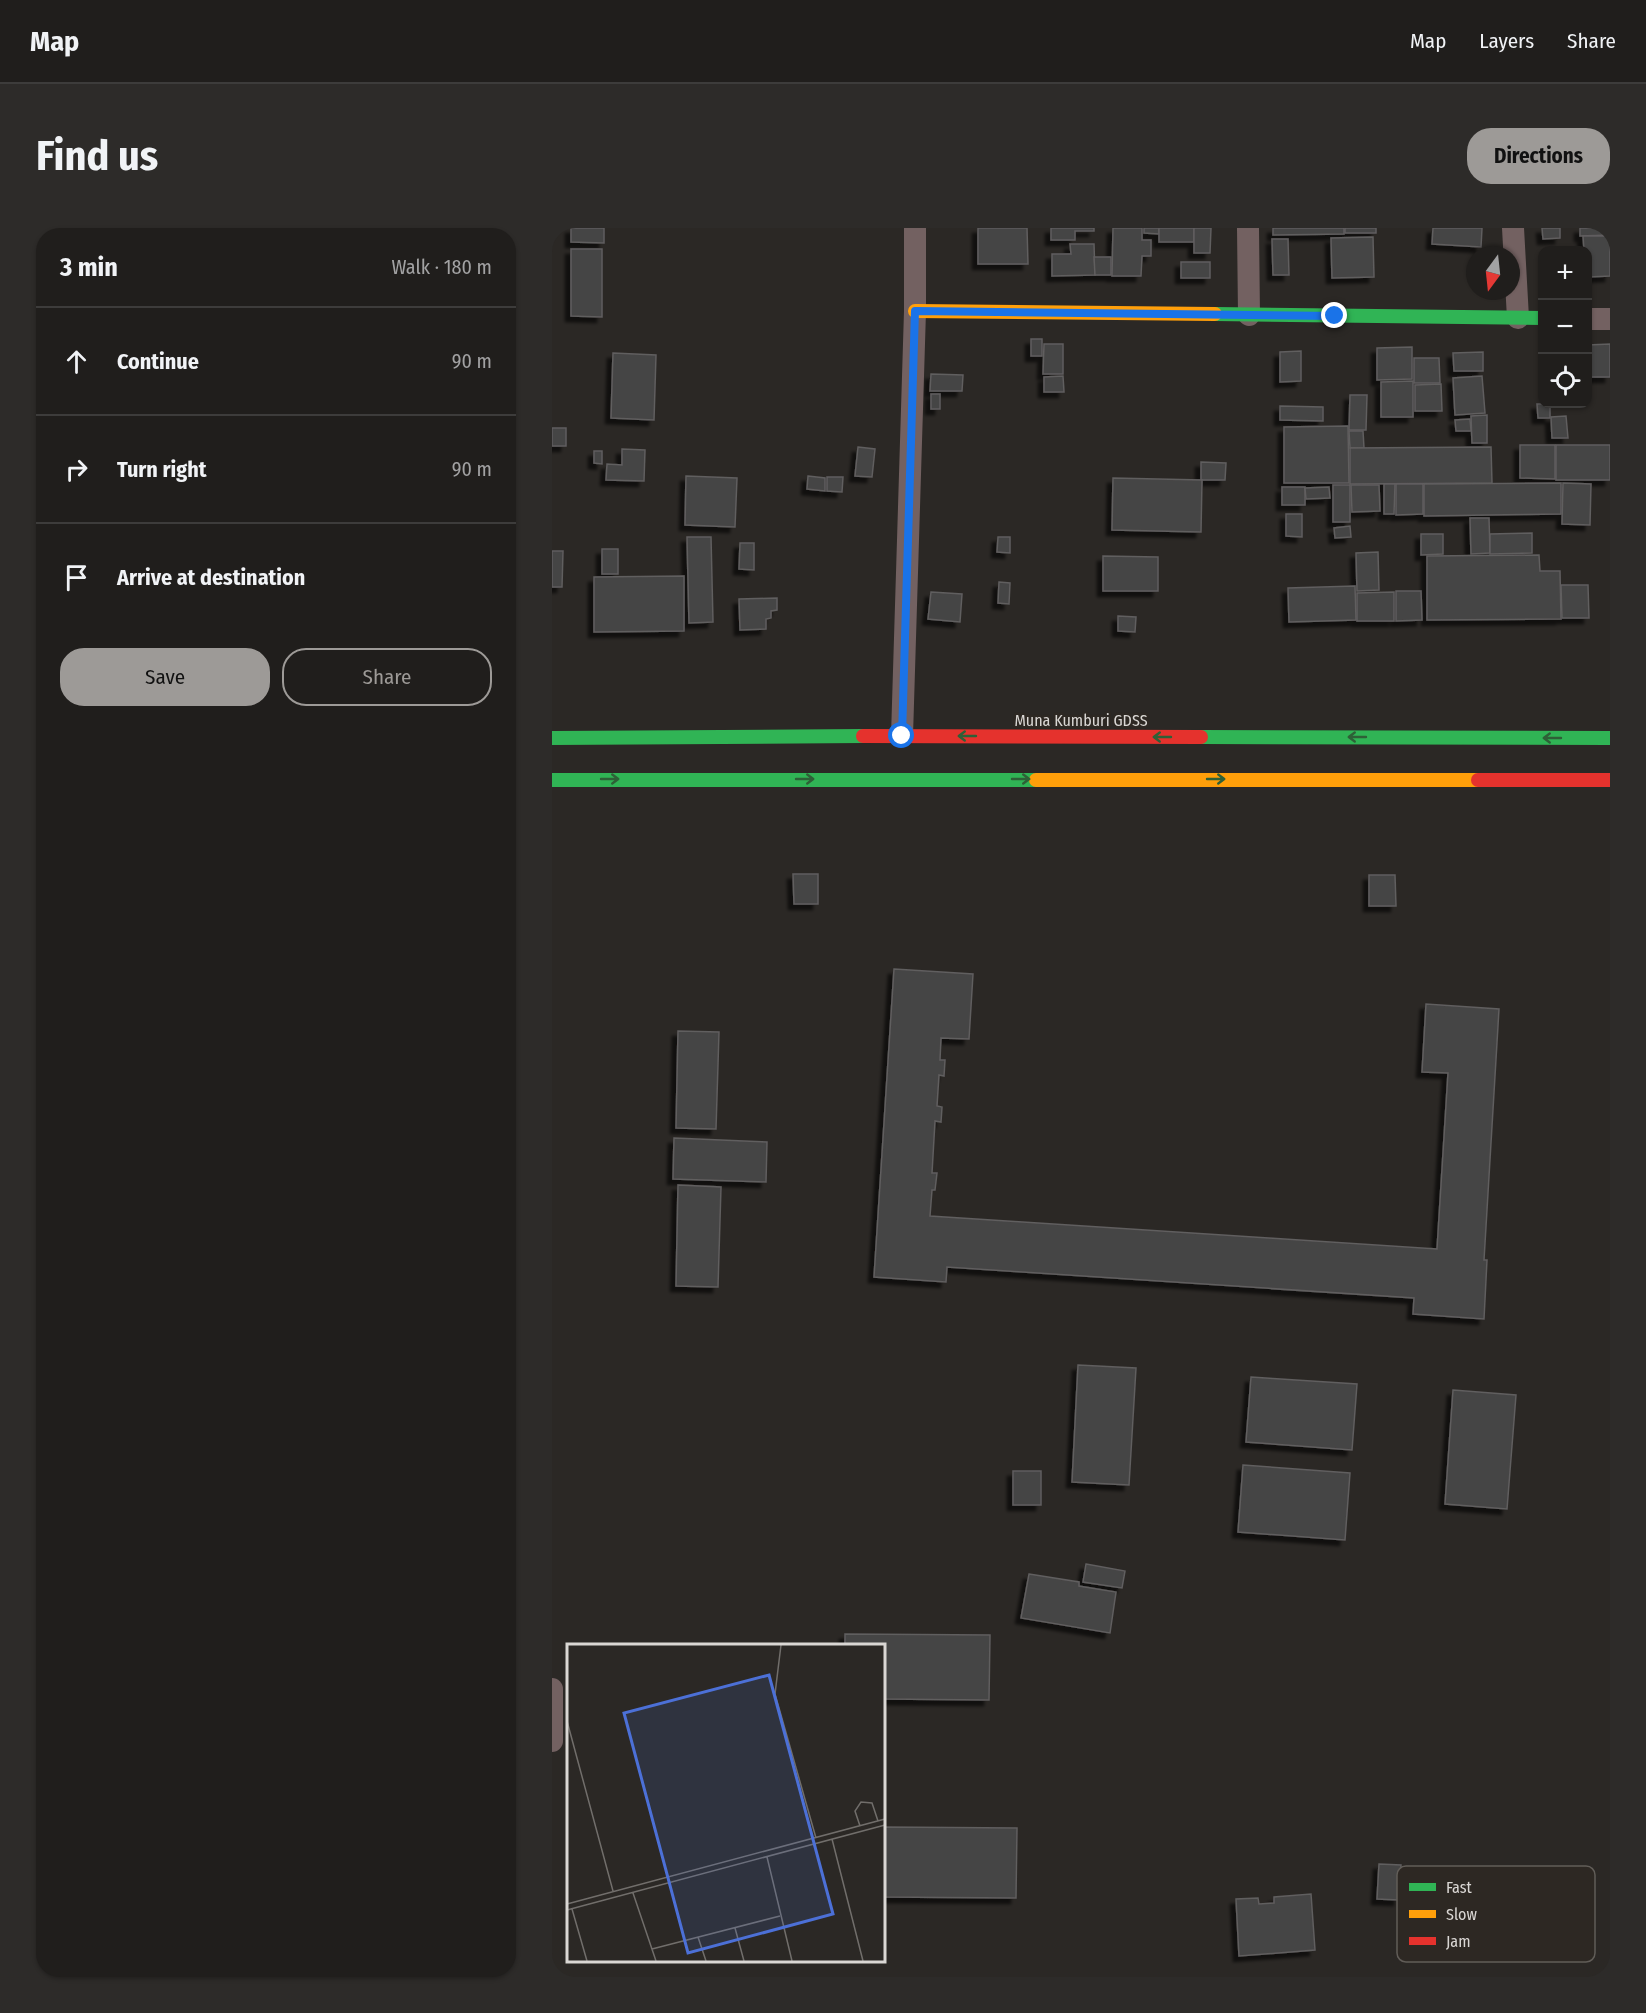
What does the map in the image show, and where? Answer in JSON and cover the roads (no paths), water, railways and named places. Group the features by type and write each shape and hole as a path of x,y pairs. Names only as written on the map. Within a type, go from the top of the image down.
{"main road":[{"path":"915,311 1538,318"},
{"name":"Muna Kumburi GDSS","path":"552,738 902,736 1610,738"},
{"path":"552,780 1610,780"}],"street":[{"path":"902,736 915,311 915,228"},
{"path":"1248,228 1249,315"},
{"path":"1514,228 1518,318"},
{"path":"1592,319 1610,319"},
{"path":"552,1689 552,1741"}]}
